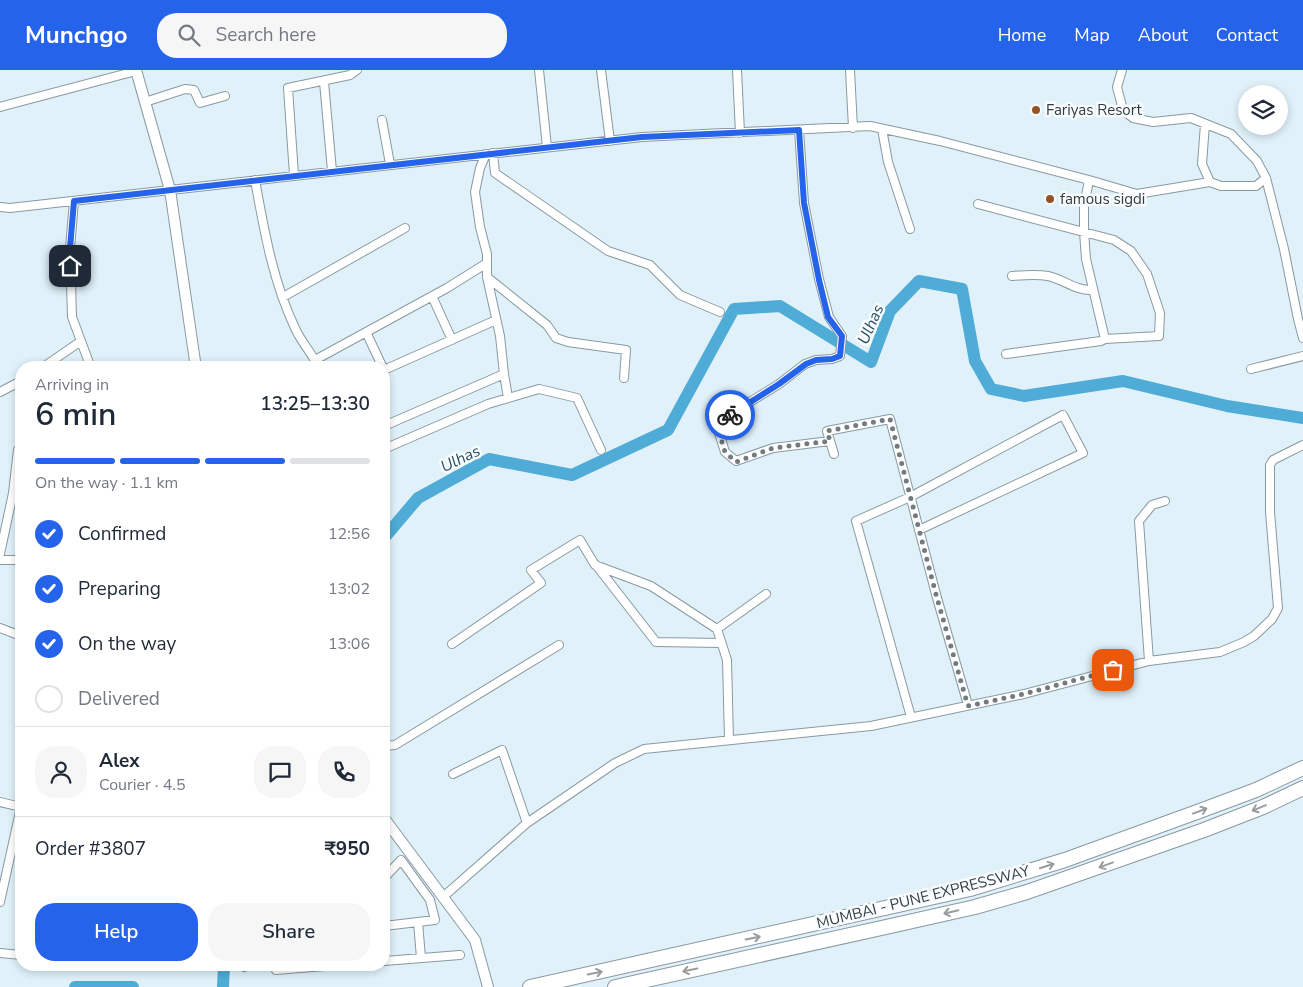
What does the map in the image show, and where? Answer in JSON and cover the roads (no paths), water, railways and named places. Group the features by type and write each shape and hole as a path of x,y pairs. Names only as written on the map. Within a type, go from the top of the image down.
{"highway":[{"name":"MUMBAI - PUNE EXPRESSWAY","path":"530,987 970,889 1065,860 1198,812 1256,790 1303,768"},
{"name":"MUMBAI - PUNE EXPRESSWAY","path":"615,987 975,907 1027,892 1204,830 1263,807 1303,788"}],"street":[{"path":"0,107 136,70 170,190 195,361"},
{"path":"294,175 288,88 324,82 350,75 357,70"},
{"path":"539,70 547,147"},
{"path":"601,70 610,141"},
{"path":"737,70 740,133"},
{"path":"850,70 853,128"},
{"path":"1122,70 1117,87 1123,110 1133,118 1153,122 1190,118 1231,134 1257,161 1266,178 1284,249 1303,338"},
{"path":"324,82 332,171"},
{"path":"145,102 185,89 194,90 200,103 225,96"},
{"path":"382,120 390,164"},
{"path":"1205,124 1202,164 1210,182"},
{"path":"0,207 10,208 642,137 870,126 940,141 1137,194 1210,182 1221,186 1256,186 1266,178"},
{"path":"882,129 888,162 910,229"},
{"path":"799,130 804,203 828,317 842,336 840,356 832,359 816,360 806,364 779,384 716,423 725,452 736,462 773,448 830,441"},
{"path":"490,154 480,168 475,192 480,227 487,254 487,277 500,336 508,398"},
{"path":"490,154 495,173 608,251 650,265 680,295 720,312"},
{"path":"255,180 265,238 283,297 295,328 315,361"},
{"path":"1089,180 1084,206 1086,259 1092,281 1092,290 1106,339"},
{"path":"74,201 70,248 72,317 88,361"},
{"path":"978,204 1114,240 1132,251 1147,274 1160,313 1159,336 1106,339 1006,354"},
{"path":"283,297 406,228"},
{"path":"322,361 366,332 487,263"},
{"path":"1012,276 1035,275 1049,277 1085,290 1092,290"},
{"path":"487,277 547,325 556,338 568,342 626,350 624,378"},
{"path":"432,296 452,340"},
{"path":"390,366 496,320"},
{"path":"366,332 380,361"},
{"path":"52,361 81,341"},
{"path":"1250,369 1303,356"},
{"path":"390,423 504,374"},
{"path":"0,392 15,384"},
{"path":"390,446 488,404 539,389 577,398 601,450"},
{"path":"911,717 856,521 910,497 1063,415 1083,453 919,530"},
{"path":"834,454 827,431 890,419 968,706"},
{"path":"443,897 527,823 615,763 644,749 871,726 1024,694 1149,661 1220,652 1244,642 1254,636 1272,619 1278,608 1270,512 1270,464 1273,460 1303,445"},
{"path":"0,554 15,476"},
{"path":"1149,661 1139,521 1152,505 1165,501"},
{"path":"452,644 541,583 531,570 580,540 595,565 656,642 722,643"},
{"path":"0,560 15,560"},
{"path":"595,565 652,586 717,630 727,660 728,740"},
{"path":"717,630 766,594"},
{"path":"0,628 15,634"},
{"path":"390,745 395,745 559,644"},
{"path":"453,774 502,750 527,823"},
{"path":"0,802 15,806"},
{"path":"390,826 475,940 488,987"},
{"path":"0,902 15,834"},
{"path":"390,872 401,860 430,900 435,920 390,925"},
{"path":"418,922 422,958"},
{"path":"0,953 15,954"},
{"path":"390,961 460,955"}],"waterway":[{"name":"Ulhas","path":"390,531 418,498 489,459 572,475 668,430 734,309 780,306 871,362 890,311 919,281 962,289 975,361 991,389 1024,396 1123,381 1227,406 1303,418"},
{"name":"Ulhas","path":"223,987 224,971"},
{"name":"Ulhas","path":"75,987 133,987"}],"place":[{"name":"Fariyas Resort","path":"1036,110"},
{"name":"famous sigdi","path":"1050,199"}]}
